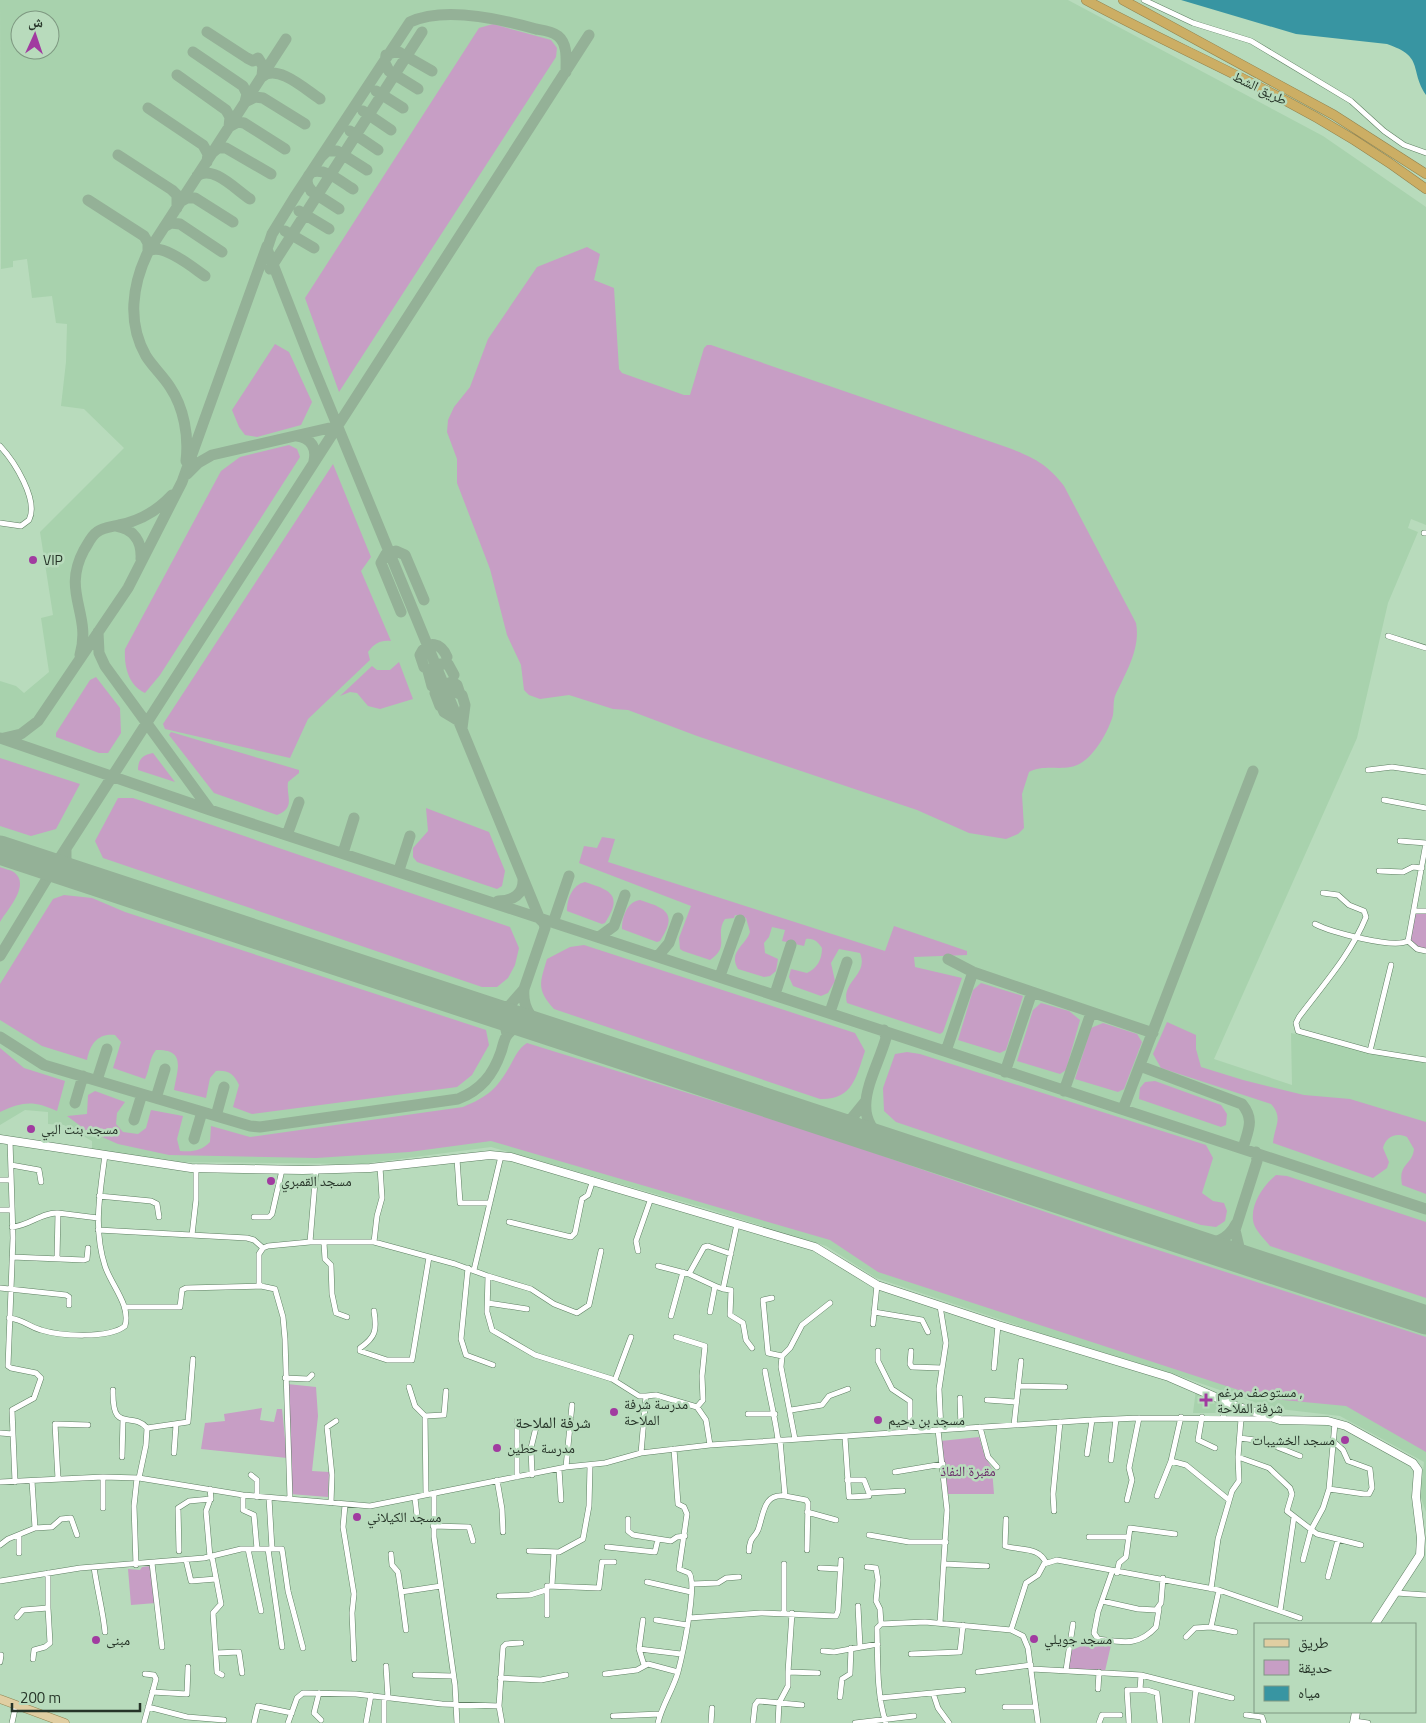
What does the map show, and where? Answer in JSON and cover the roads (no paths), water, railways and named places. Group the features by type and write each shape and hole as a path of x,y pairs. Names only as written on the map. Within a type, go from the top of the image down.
{"highway":[{"name":"طريق الشط","path":"1086,0 1177,48 1305,111 1426,188"},
{"name":"طريق الشط","path":"1123,0 1334,115 1426,174"},
{"path":"1177,48 1190,47 1192,43 1191,36"}],"main road":[{"path":"0,1139 170,1166 196,1168 316,1170 380,1167 501,1156 593,1180 821,1250 877,1285 998,1325 1169,1377 1280,1420 1334,1423 1356,1430 1416,1466 1418,1472 1416,1498 1423,1524 1424,1550 1376,1623"},
{"path":"0,1700 65,1723"},
{"path":"0,1704 50,1723"}],"street":[{"path":"1144,0 1193,23 1250,41 1351,101 1404,145 1426,153"},
{"path":"0,446 23,480 32,511 29,520 21,526 0,523"},
{"path":"1388,636 1426,648"},
{"path":"1368,770 1392,767 1426,772"},
{"path":"1384,800 1426,808"},
{"path":"1400,841 1426,843 1408,941"},
{"path":"1379,872 1403,872 1413,867 1422,868"},
{"path":"1323,892 1338,895 1349,905 1365,912 1366,916 1356,937 1299,1017 1296,1028 1301,1034 1370,1051 1426,1060"},
{"path":"1415,911 1426,911"},
{"path":"1315,924 1356,937 1400,944 1408,941"},
{"path":"1408,941 1417,949 1426,951"},
{"path":"1370,1051 1391,964"},
{"path":"10,1140 12,1289 8,1364 9,1368 36,1373 41,1378 34,1398 12,1410 16,1482"},
{"path":"9,1318 23,1319 32,1327 47,1332 113,1334 125,1326 124,1307 105,1266 98,1230 99,1196 105,1155"},
{"path":"474,1270 501,1156"},
{"path":"457,1159 460,1203 490,1203"},
{"path":"11,1165 39,1170 41,1182"},
{"path":"374,1242 377,1216 382,1198 380,1167"},
{"path":"192,1235 196,1200 196,1168"},
{"path":"254,1217 269,1217 272,1214 282,1170"},
{"path":"310,1242 316,1170"},
{"path":"0,1180 11,1180"},
{"path":"509,1222 571,1237 575,1233 582,1199 588,1195 593,1180"},
{"path":"99,1196 151,1200 157,1204 159,1217"},
{"path":"638,1251 636,1241 651,1198"},
{"path":"0,1210 11,1210"},
{"path":"12,1227 22,1226 48,1213 98,1218"},
{"path":"57,1259 58,1213"},
{"path":"724,1289 737,1224"},
{"path":"98,1230 247,1238 254,1240 262,1248"},
{"path":"262,1248 310,1242 374,1242 468,1268 530,1289 554,1304 577,1313 589,1305 601,1251"},
{"path":"324,1243 325,1259 331,1265 332,1294 336,1314 347,1316"},
{"path":"689,1274 704,1247 708,1246 732,1254"},
{"path":"12,1257 86,1260 88,1248"},
{"path":"261,1286 258,1276 259,1254 262,1248"},
{"path":"374,1311 376,1332 372,1339 360,1348 360,1351 387,1360 412,1360 429,1257"},
{"path":"658,1266 683,1272 715,1286 731,1290 730,1315 742,1323 746,1340 752,1348"},
{"path":"468,1268 461,1341 466,1355 493,1365"},
{"path":"671,1316 683,1272"},
{"path":"488,1276 490,1329 538,1357 615,1380 639,1396 656,1395 697,1407 706,1420 710,1445"},
{"path":"873,1324 877,1285"},
{"path":"124,1307 180,1307 182,1290 186,1288 261,1286 272,1287 276,1291 285,1339 290,1499"},
{"path":"710,1312 715,1286"},
{"path":"0,1288 66,1295 69,1297 69,1305"},
{"path":"772,1298 763,1300 768,1353 782,1356"},
{"path":"488,1303 527,1309"},
{"path":"795,1439 791,1410 781,1367 782,1356 790,1348 802,1326 830,1303"},
{"path":"940,1306 946,1343 939,1389 942,1464 946,1490 946,1542 940,1623"},
{"path":"874,1312 922,1320 928,1332"},
{"path":"994,1368 998,1325"},
{"path":"615,1380 632,1337"},
{"path":"676,1337 705,1346 702,1376 703,1400 697,1407"},
{"path":"911,1351 910,1364 912,1367 942,1368"},
{"path":"878,1352 878,1361 892,1389 910,1401 910,1431"},
{"path":"147,1428 185,1424 188,1420 193,1359"},
{"path":"1014,1425 1021,1361"},
{"path":"0,1366 8,1364"},
{"path":"764,1371 770,1401 775,1414 785,1496"},
{"path":"285,1378 308,1379 312,1375"},
{"path":"1018,1386 1065,1387"},
{"path":"410,1387 415,1406 425,1416 426,1495"},
{"path":"791,1410 822,1405 829,1396 848,1389"},
{"path":"113,1390 113,1409 123,1419 144,1424 147,1428 146,1445 138,1478 134,1513 136,1565"},
{"path":"425,1416 444,1415 446,1391"},
{"path":"641,1454 646,1396"},
{"path":"960,1398 961,1428"},
{"path":"987,1400 1016,1402"},
{"path":"1223,1418 1225,1400"},
{"path":"566,1467 572,1405"},
{"path":"748,1414 775,1414"},
{"path":"1202,1417 1198,1440 1215,1448"},
{"path":"0,1482 103,1477 138,1478 243,1495 345,1506 378,1506 566,1467 590,1466 641,1454 710,1445 1092,1420 1202,1417 1280,1420"},
{"path":"1127,1500 1132,1479 1129,1468 1140,1418"},
{"path":"1157,1496 1171,1461 1174,1438 1180,1426 1181,1418"},
{"path":"1211,1589 1218,1539 1233,1487 1239,1482 1238,1457 1241,1418"},
{"path":"122,1457 123,1419"},
{"path":"1111,1460 1116,1419"},
{"path":"331,1503 332,1475 327,1426 336,1420"},
{"path":"1087,1454 1092,1420"},
{"path":"517,1421 517,1477"},
{"path":"532,1474 532,1448 537,1422"},
{"path":"1054,1512 1053,1494 1060,1422"},
{"path":"1303,1560 1311,1530 1323,1508 1329,1489 1334,1423"},
{"path":"58,1479 55,1424 88,1424"},
{"path":"174,1453 176,1425"},
{"path":"980,1427 988,1457 997,1466"},
{"path":"0,1434 13,1434"},
{"path":"845,1437 847,1480 851,1498 868,1496 869,1493 903,1491"},
{"path":"1240,1438 1262,1441 1300,1456"},
{"path":"1329,1489 1369,1494 1372,1488 1370,1469 1348,1461 1342,1450 1334,1442"},
{"path":"658,1723 678,1672 692,1584 691,1574 679,1569 687,1511 678,1503 674,1449"},
{"path":"1238,1457 1269,1468 1275,1476 1290,1488 1292,1494 1287,1510 1311,1530 1338,1540 1361,1545"},
{"path":"1171,1461 1186,1465 1229,1500"},
{"path":"895,1472 942,1464"},
{"path":"528,1551 554,1552 567,1549 583,1539 589,1506 590,1466"},
{"path":"559,1469 561,1500"},
{"path":"251,1475 257,1480 257,1496"},
{"path":"102,1508 103,1477"},
{"path":"497,1480 502,1509 503,1532"},
{"path":"847,1480 864,1480 869,1493"},
{"path":"32,1481 35,1528"},
{"path":"210,1489 210,1500 206,1511 211,1557 221,1604 213,1613 217,1672 222,1675"},
{"path":"434,1493 434,1526 457,1723"},
{"path":"243,1495 243,1510 254,1515 257,1548"},
{"path":"749,1551 750,1538 758,1531 767,1502 776,1496 806,1500 807,1550"},
{"path":"269,1498 270,1549 282,1647"},
{"path":"415,1498 417,1516"},
{"path":"179,1551 178,1508 189,1501 210,1500"},
{"path":"345,1506 343,1527 354,1594 352,1613 354,1659"},
{"path":"807,1512 836,1520"},
{"path":"1280,1611 1294,1517"},
{"path":"0,1545 8,1539 35,1528 52,1527 61,1519 71,1518 77,1536"},
{"path":"1006,1519 1005,1546 1037,1551 1043,1556 1046,1563"},
{"path":"628,1520 628,1531 631,1534 671,1541 677,1537 684,1536"},
{"path":"434,1526 469,1527 473,1541"},
{"path":"1163,1578 1156,1627 1150,1634 1140,1640 1116,1641 1098,1639 1094,1633 1102,1601 1119,1563 1126,1557 1129,1529 1175,1534"},
{"path":"19,1535 19,1553"},
{"path":"869,1535 906,1542 946,1542"},
{"path":"1089,1537 1128,1537"},
{"path":"606,1547 655,1552 658,1539"},
{"path":"1328,1577 1338,1540"},
{"path":"0,1581 94,1567 136,1565 211,1557 257,1548 283,1550 288,1591 303,1648"},
{"path":"248,1549 260,1611"},
{"path":"552,1585 554,1552"},
{"path":"391,1554 392,1565 398,1572 406,1630"},
{"path":"186,1560 191,1581 216,1579"},
{"path":"688,1618 784,1613 836,1616 838,1611 841,1560"},
{"path":"1011,1630 1026,1582 1038,1575 1046,1563 1063,1561 1115,1572 1163,1578 1219,1590 1300,1618"},
{"path":"547,1615 547,1586 599,1588 602,1562 614,1562"},
{"path":"152,1563 162,1646"},
{"path":"784,1564 784,1613"},
{"path":"944,1564 987,1566"},
{"path":"94,1567 98,1596 103,1606 105,1632"},
{"path":"867,1567 877,1569 876,1601 880,1609 881,1624 877,1628 880,1698 886,1721"},
{"path":"820,1568 840,1569"},
{"path":"33,1660 34,1650 45,1648 50,1644 48,1573"},
{"path":"692,1584 718,1583 726,1578 739,1577"},
{"path":"648,1582 691,1592"},
{"path":"401,1592 441,1586"},
{"path":"499,1596 530,1595 546,1590"},
{"path":"1210,1627 1219,1590"},
{"path":"1396,1593 1426,1595"},
{"path":"1102,1601 1138,1609 1158,1609"},
{"path":"858,1606 860,1647"},
{"path":"16,1617 23,1610 48,1608"},
{"path":"778,1723 779,1703 788,1686 792,1614"},
{"path":"642,1620 639,1650 644,1665"},
{"path":"656,1620 686,1625"},
{"path":"881,1624 940,1623 1019,1632 1026,1639 1032,1667 1038,1723"},
{"path":"1066,1670 1073,1624"},
{"path":"911,1654 960,1652 963,1625"},
{"path":"1186,1637 1195,1628 1210,1627 1235,1632"},
{"path":"502,1723 499,1706 504,1645 521,1643"},
{"path":"823,1651 834,1652 878,1644"},
{"path":"840,1697 842,1679 850,1674 851,1648"},
{"path":"639,1650 681,1654"},
{"path":"216,1653 239,1652 242,1672"},
{"path":"0,1662 1,1655"},
{"path":"605,1674 635,1670 644,1665 652,1664 678,1672"},
{"path":"384,1723 386,1666"},
{"path":"152,1692 187,1694 188,1667"},
{"path":"978,1672 1032,1667 1141,1675 1232,1698"},
{"path":"788,1672 818,1673"},
{"path":"1098,1689 1099,1672"},
{"path":"144,1723 155,1676 145,1674"},
{"path":"415,1675 452,1676"},
{"path":"500,1678 541,1680 566,1675"},
{"path":"1140,1690 1141,1675"},
{"path":"1192,1723 1196,1689"},
{"path":"880,1698 963,1690"},
{"path":"1129,1723 1127,1690 1157,1693 1160,1723"},
{"path":"288,1723 300,1695 318,1693 371,1696 455,1705 499,1706"},
{"path":"318,1693 314,1713 321,1720"},
{"path":"933,1693 938,1708 949,1723"},
{"path":"366,1723 371,1696"},
{"path":"753,1723 755,1705 758,1701 802,1704"},
{"path":"254,1723 258,1706 292,1713"},
{"path":"148,1707 187,1717 224,1720"},
{"path":"1005,1707 1036,1707"},
{"path":"710,1723 712,1708"},
{"path":"12,1723 15,1710"},
{"path":"613,1716 660,1714"},
{"path":"1099,1723 1102,1715 1120,1715"},
{"path":"1246,1715 1262,1717 1264,1723"},
{"path":"855,1723 886,1721 914,1716"},
{"path":"1354,1722 1368,1723"}],"water":[{"path":"1181,0 1426,0 1426,95 1412,59 1399,49 1387,44 1296,34"}],"place":[{"name":"VIP","path":"33,560"},
{"name":"مسجد بنت البي","path":"31,1129"},
{"name":"مسجد القمبري","path":"271,1181"},
{"name":"مستوصف مرغم , شرفة الملاحة","path":"1206,1400"},
{"name":"مدرسة شرفة الملاحة","path":"614,1412"},
{"name":"مسجد بن دحيم","path":"878,1420"},
{"name":"مسجد الخشيبات","path":"1345,1440"},
{"name":"مدرسة حطين","path":"497,1448"},
{"name":"مسجد الكيلاني","path":"357,1517"},
{"name":"مسجد جويلي","path":"1034,1639"},
{"name":"مبنى","path":"96,1640"}],"district":[{"name":"شرفة الملاحة","path":"553,1422"}],"park label":[{"name":"مقبرة النفاذ","path":"968,1471"}]}
